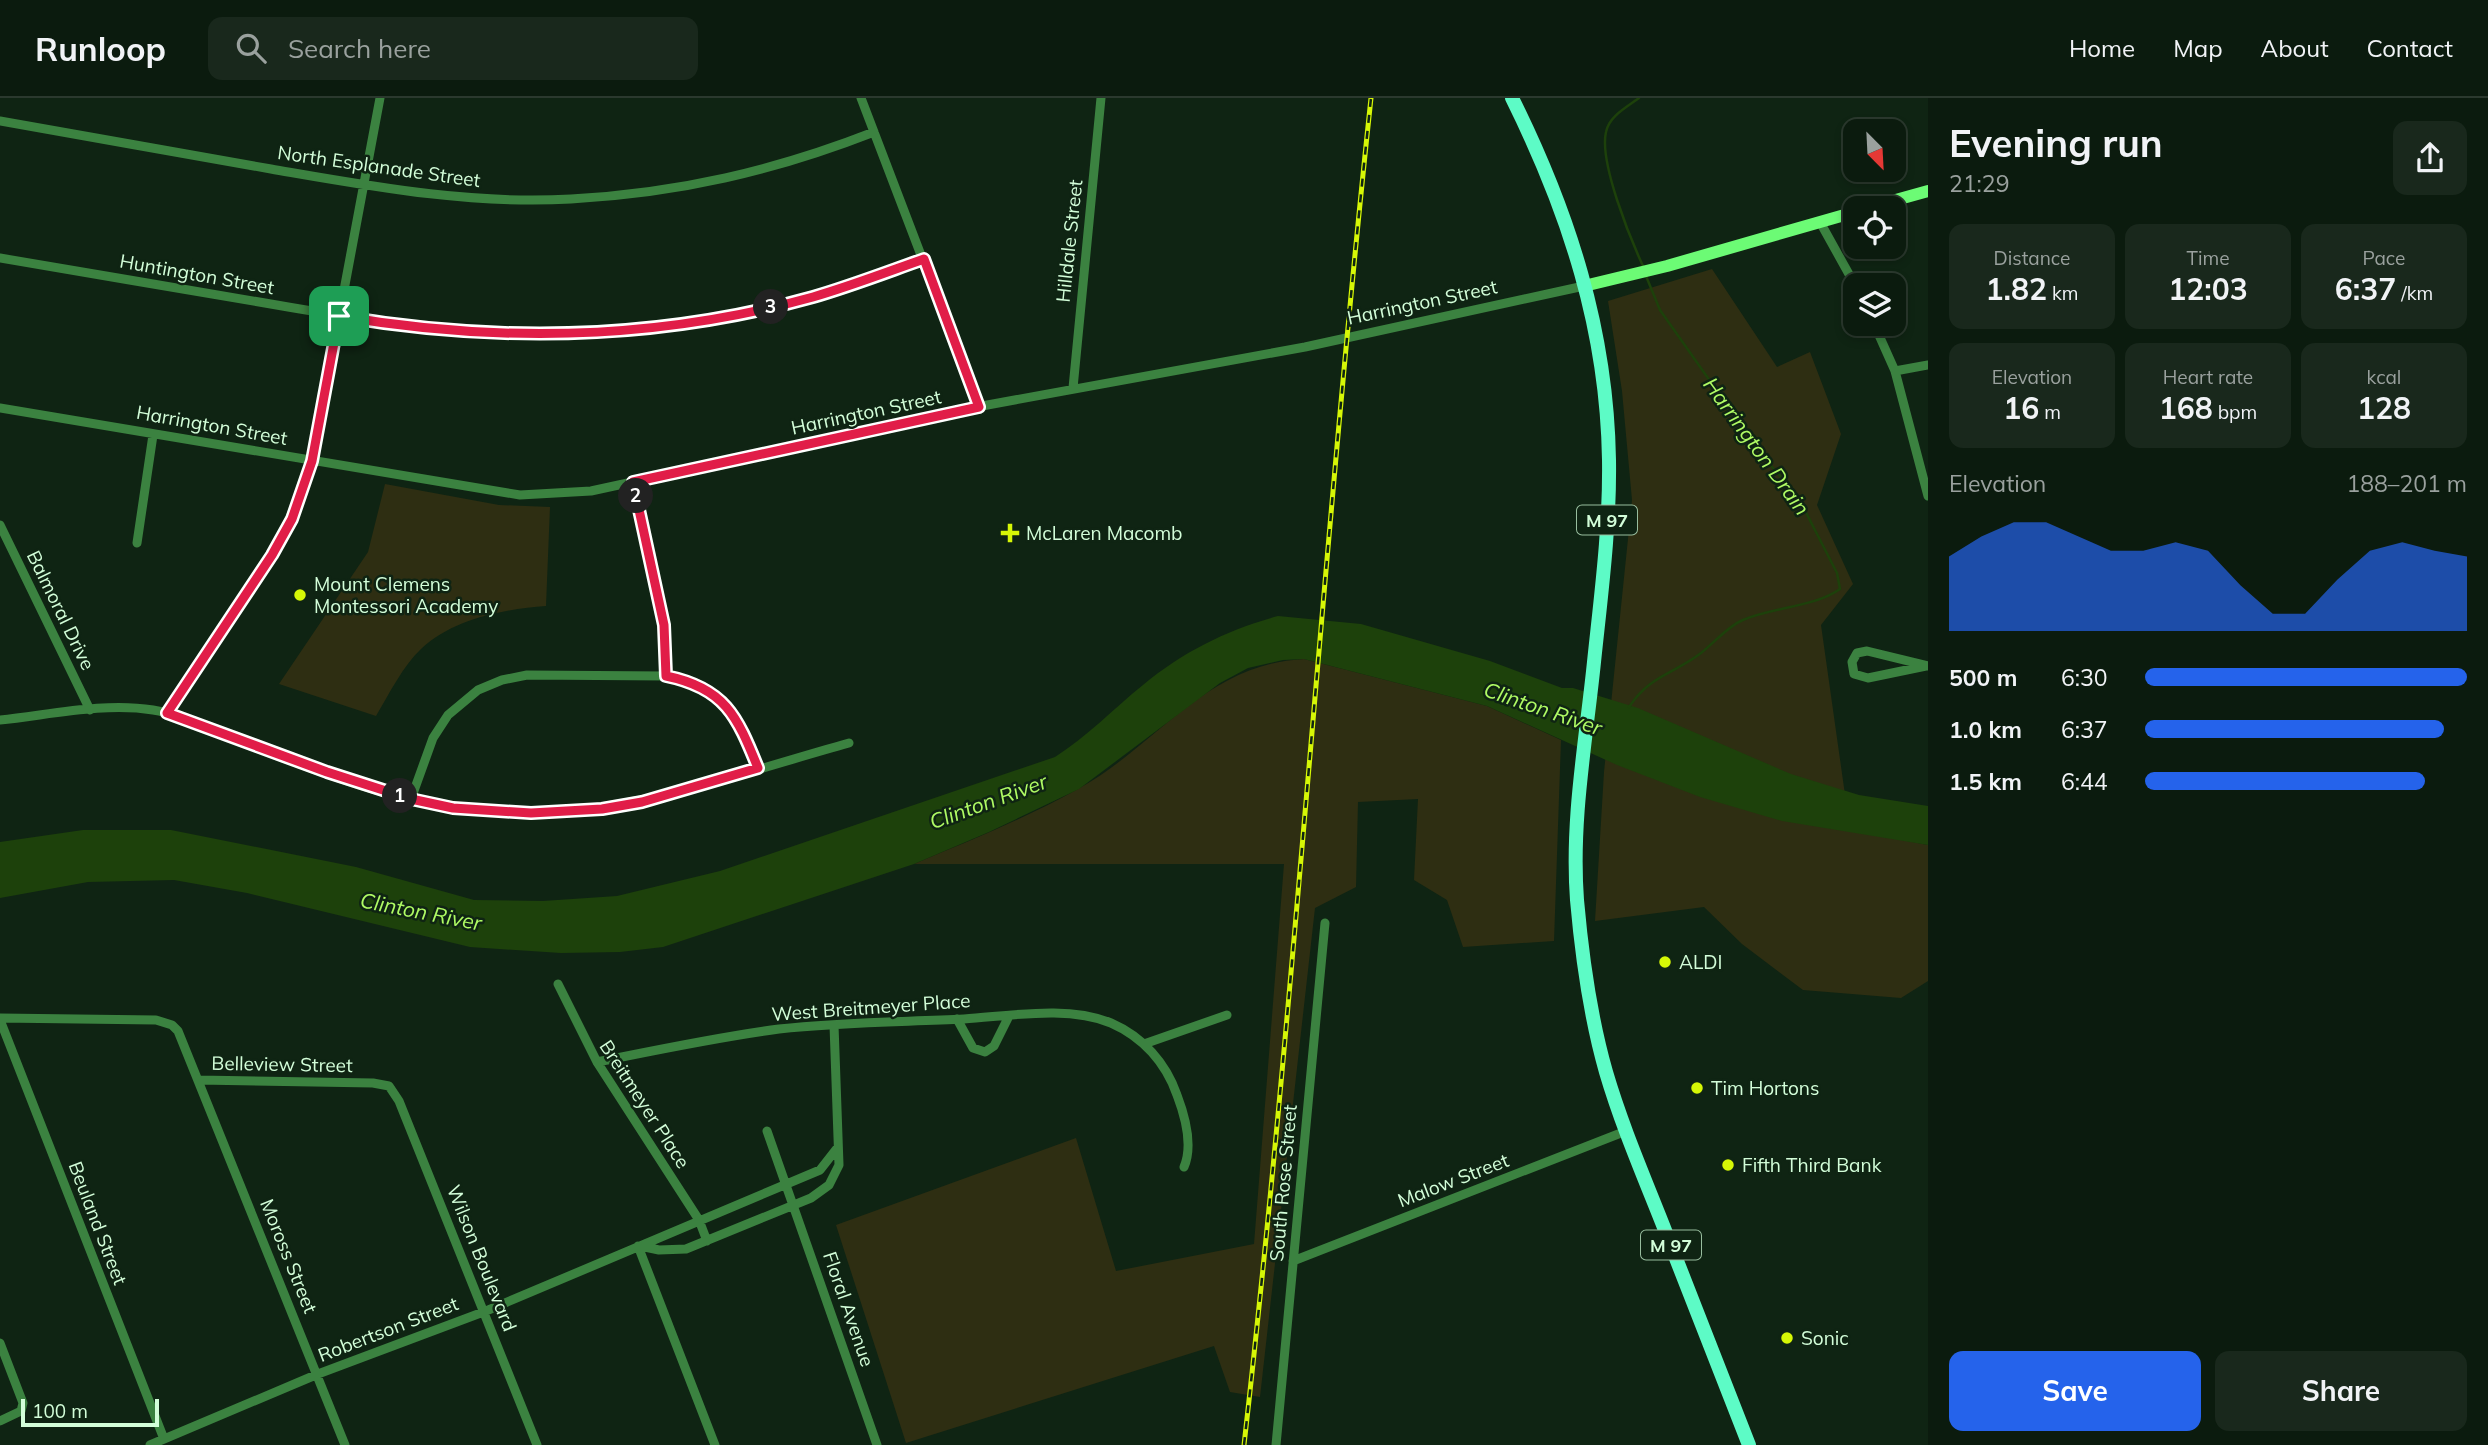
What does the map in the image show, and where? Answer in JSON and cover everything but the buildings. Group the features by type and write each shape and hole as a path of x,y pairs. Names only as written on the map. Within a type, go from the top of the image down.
{"main road":[{"name":"M 97","path":"1512,98 1552,182 1584,286 1600,363 1609,460 1606,542 1581,763 1576,863 1582,945 1597,1032 1626,1131 1749,1445"}],"street":[{"path":"167,713 279,544 292,519 312,461 361,184 380,98"},
{"path":"861,98 979,407"},
{"name":"Hilldale Street","path":"1073,388 1101,98"},
{"name":"North Esplanade Street","path":"0,121 361,184 450,196 521,200 637,193 742,177 874,132"},
{"path":"1906,197 1928,191"},
{"name":"Harrington Street","path":"0,408 520,495 557,495 633,482 1073,388 1305,346 1627,277 1843,215"},
{"path":"1819,222 1848,273"},
{"name":"Huntington Street","path":"0,258 339,316 472,333 537,335 632,330 781,305 840,289 924,259"},
{"path":"1879,336 1895,371 1928,496"},
{"path":"1895,371 1928,365"},
{"path":"137,543 153,435"},
{"path":"633,482 664,625 666,676"},
{"name":"Balmoral Drive","path":"0,525 90,710"},
{"path":"0,551 11,550"},
{"path":"1867,651 1927,666 1868,678 1854,674 1852,662 1857,653 1867,651"},
{"path":"411,799 440,726 461,702 490,684 527,675 666,676 695,684 725,704 737,719 758,768"},
{"path":"0,720 90,710 147,709 167,713 327,772 411,799 453,808 531,813 573,812 642,802 849,743"},
{"name":"South Rose Street","path":"1276,1445 1325,923"},
{"name":"Breitmeyer Place","path":"558,984 597,1062 699,1220 707,1241"},
{"name":"West Breitmeyer Place","path":"597,1062 733,1036 834,1024 1048,1014 1093,1018 1125,1030 1144,1044 1165,1069 1178,1097 1188,1144 1184,1167"},
{"path":"1144,1044 1227,1015"},
{"path":"957,1019 973,1048 985,1052 995,1046 1009,1016"},
{"name":"Belleview Street","path":"0,1019 162,1021 172,1025 180,1034 199,1080 373,1083 388,1086"},
{"name":"Beuland Street","path":"0,1019 164,1439"},
{"name":"Robertson Street","path":"638,1246 672,1250 707,1241 795,1205 823,1191 832,1181 839,1165 834,1024"},
{"name":"Moross Street","path":"199,1080 345,1445"},
{"name":"Wilson Boulevard","path":"388,1086 399,1101 537,1445"},
{"name":"Floral Avenue","path":"767,1131 877,1445"},
{"name":"Malow Street","path":"1293,1261 1626,1131"},
{"name":"Robertson Street","path":"150,1445 318,1374 485,1311 787,1184 825,1167 838,1147"},
{"path":"638,1246 715,1445"},
{"path":"0,1343 23,1403 20,1410 0,1421"}],"shaded area":[{"path":"1712,269 1777,367 1810,352 1841,434 1817,505 1853,584 1821,625 1850,830 1928,845 1928,981 1901,998 1803,990 1742,944 1704,907 1595,921 1604,772 1632,500 1622,391 1608,301"},
{"path":"385,484 499,505 550,507 546,606 480,617 434,639 408,664 376,716 279,684 368,552"},
{"path":"1304,659 1487,706 1561,740 1554,941 1463,947 1447,900 1414,880 1418,799 1358,802 1356,887 1315,908 1260,1397 1230,1392 1214,1346 906,1443 836,1225 1076,1138 1116,1271 1254,1244 1284,864 914,864 1018,819 1078,789 1107,771 1184,709 1238,675 1269,664"}],"water":[{"name":"Clinton River","path":"1278,616 1361,624 1490,661 1562,688 1573,688 1638,708 1791,774 1859,795 1928,806 1928,845 1782,821 1700,797 1617,765 1487,706 1304,659 1283,660 1248,668 1220,683 1079,789 989,832 914,864 663,947 620,952 561,953 470,947 247,893 174,880 88,882 0,898 0,842 83,830 171,830 356,867 474,900 543,901 617,896 720,871 1055,757 1174,662 1224,635"}],"waterway":[{"name":"Harrington Drain","path":"1639,98 1611,121 1606,132 1605,145 1617,200 1643,266"},
{"name":"Harrington Drain","path":"1629,707 1645,688 1701,653 1737,623 1819,600 1840,589 1837,573 1797,495 1765,459 1660,310 1646,276"}],"railway":[{"path":"1244,1445 1279,1109 1338,434 1371,98"}],"place":[{"name":"McLaren Macomb","path":"1010,533"},
{"name":"Mount Clemens Montessori Academy","path":"300,595"},
{"name":"ALDI","path":"1665,962"},
{"name":"Tim Hortons","path":"1697,1088"},
{"name":"Fifth Third Bank","path":"1728,1165"},
{"name":"Sonic","path":"1787,1338"}],"route":[{"path":"924,259 979,407 633,482 664,625 666,676 707,690 732,711 758,768 642,802 602,809 531,813 453,808 411,799 327,772 167,713 272,555 292,519 312,461 339,316 472,333 606,333 704,321 781,305 840,289 924,259"}]}
